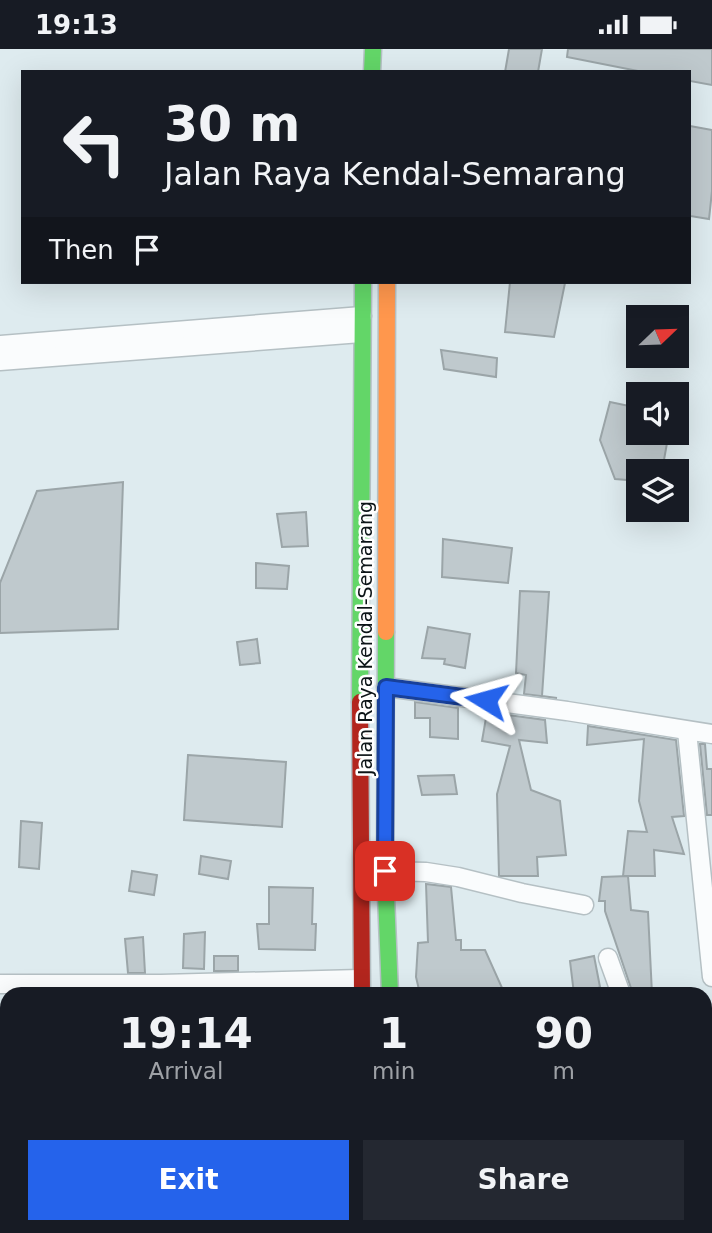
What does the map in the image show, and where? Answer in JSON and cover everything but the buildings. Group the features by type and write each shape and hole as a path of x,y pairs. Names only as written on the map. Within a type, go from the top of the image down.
{"highway":[{"path":"372,70 373,49"},
{"name":"Jalan Raya Kendal-Semarang","path":"361,986 363,284"},
{"name":"Jalan Raya Kendal-Semarang","path":"387,284 385,871 390,987"}],"street":[{"path":"6,353 362,325"},
{"path":"386,687 712,734"},
{"path":"687,731 712,977"},
{"path":"385,871 426,872 458,877 584,905"},
{"path":"608,958 618,987"},
{"path":"0,984 76,987"},
{"path":"231,987 361,986"}],"traffic: fast":[{"path":"372,70 373,49"},
{"path":"360,702 363,284"},
{"path":"386,632 385,871 390,987"}],"traffic: slow":[{"path":"386,632 387,284"}],"traffic: jam":[{"path":"360,702 362,987"}],"route":[{"path":"385,871 386,687 486,700"}]}
